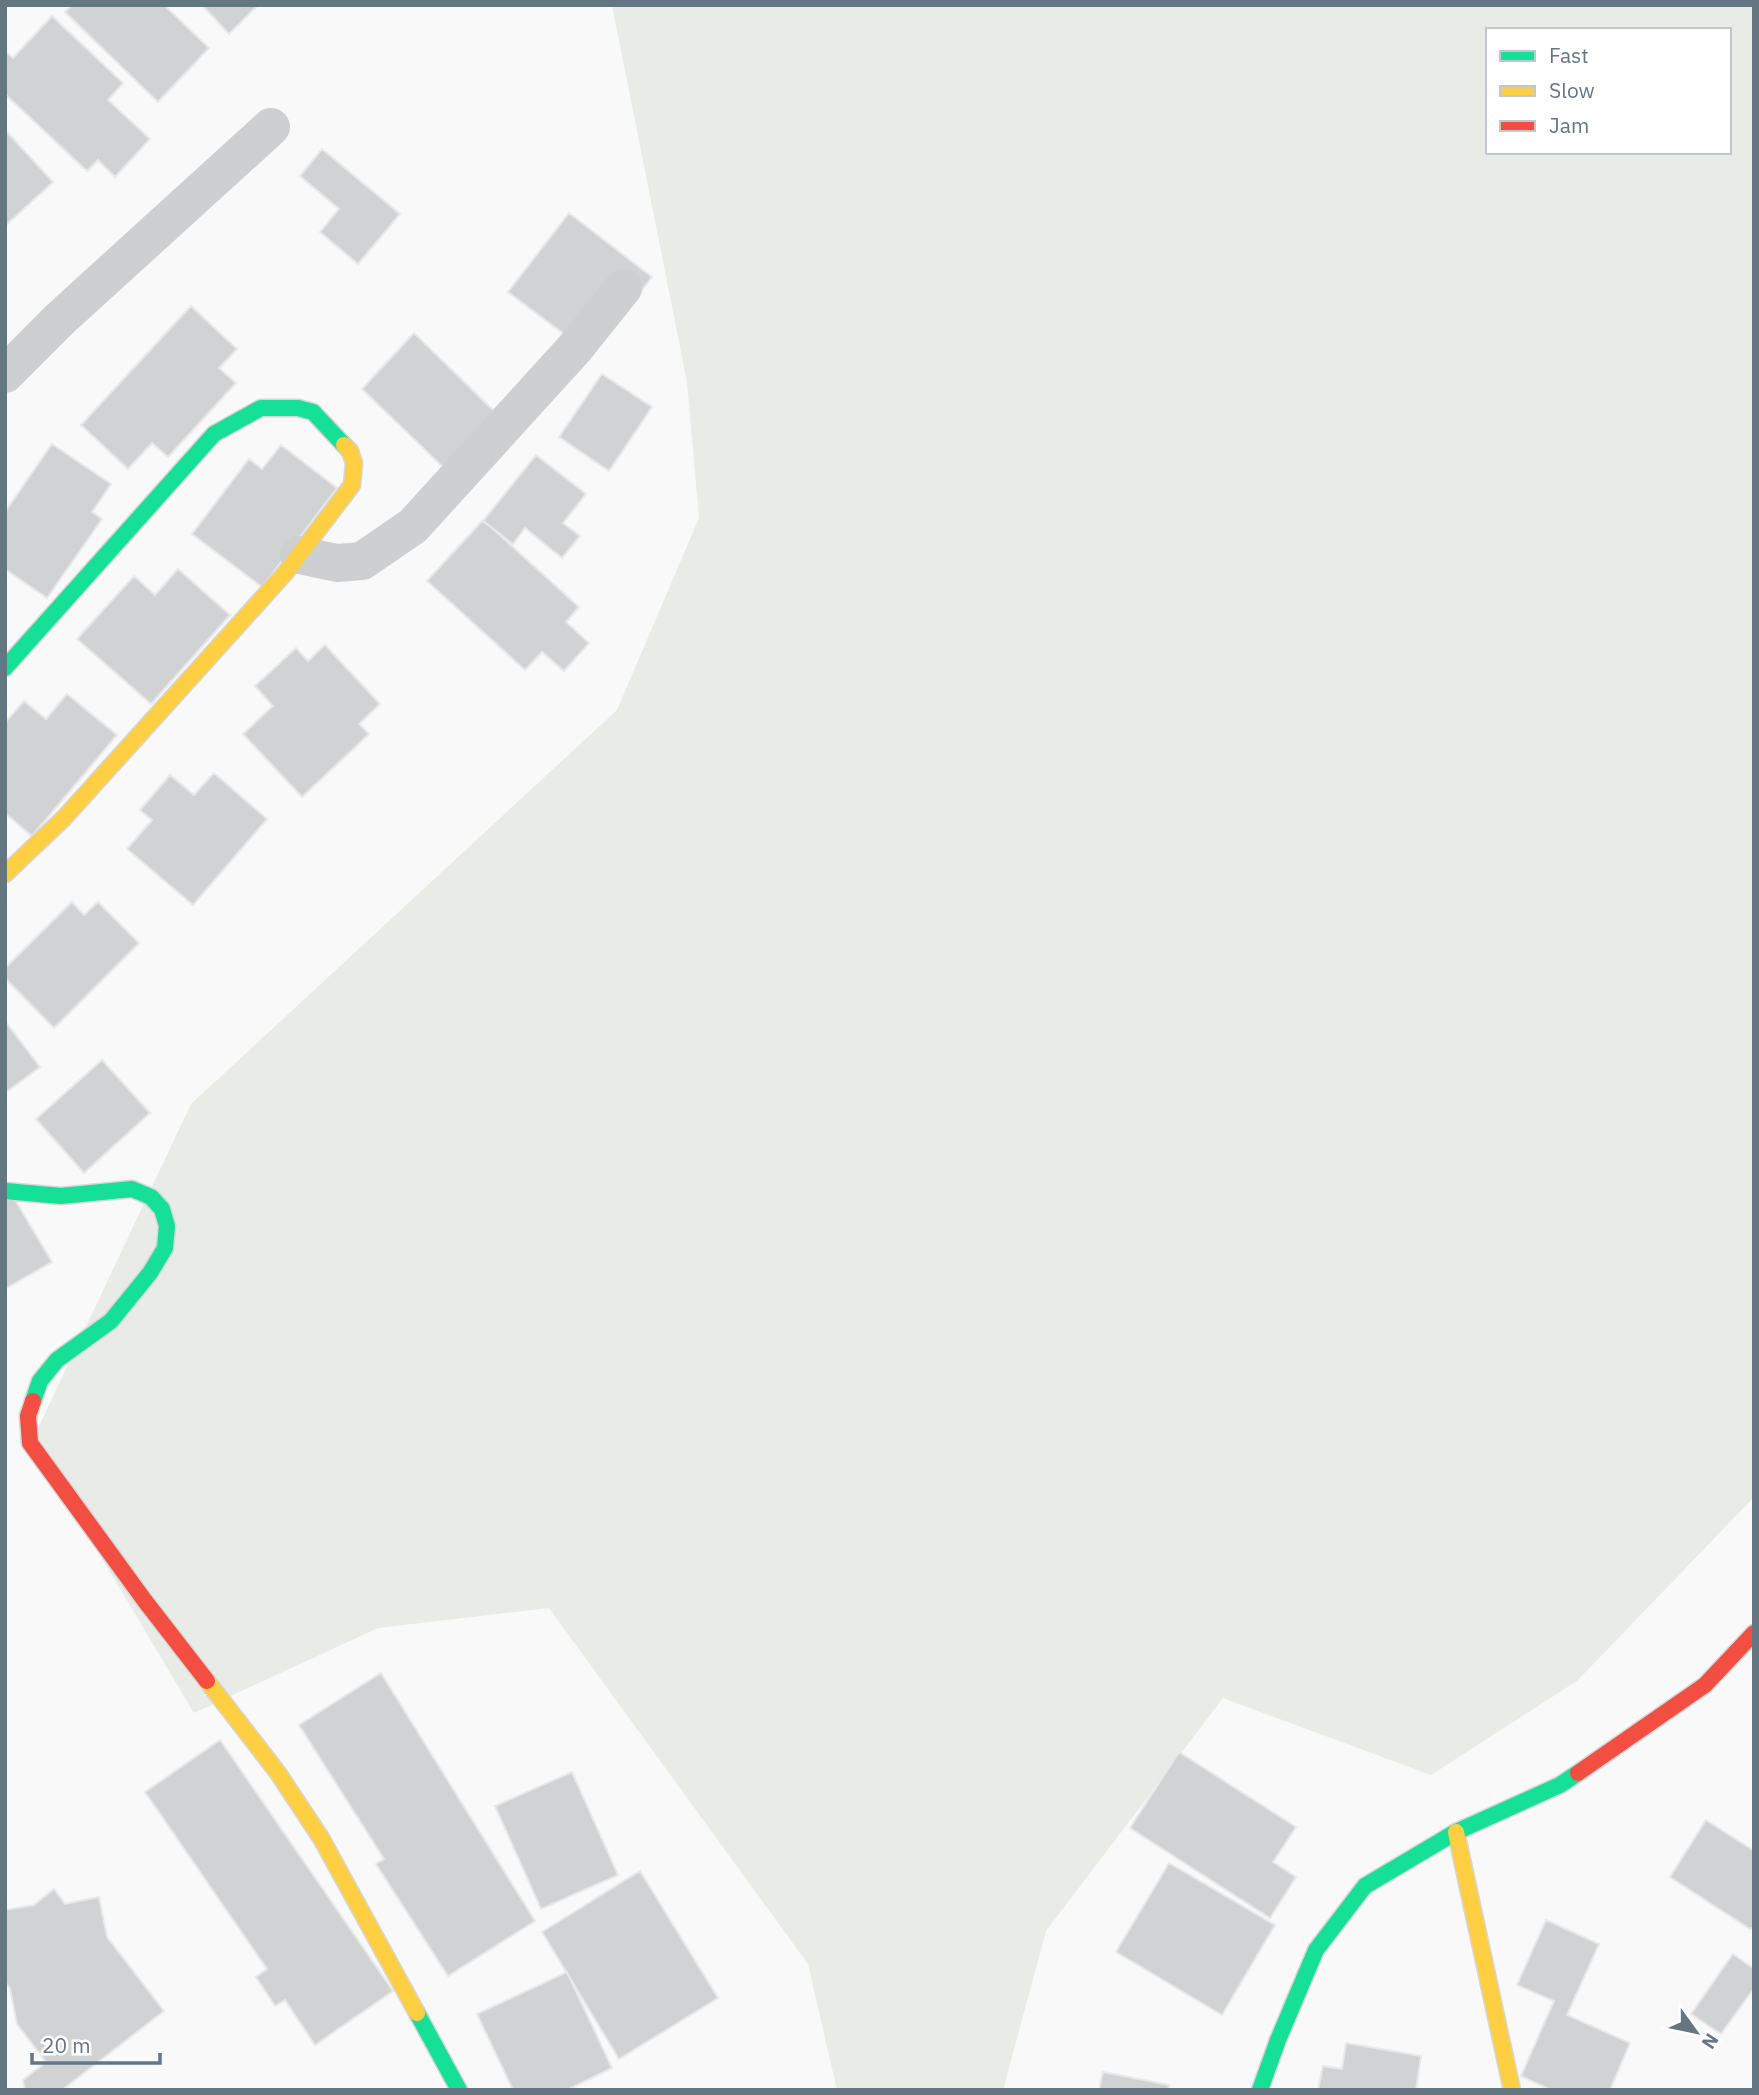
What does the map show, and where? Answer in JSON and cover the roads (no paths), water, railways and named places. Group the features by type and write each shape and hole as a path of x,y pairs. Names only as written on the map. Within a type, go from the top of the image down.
{"street":[{"path":"5,374 60,318 271,127"},
{"path":"299,555 337,563 362,561 414,526 575,348 623,288"},
{"path":"5,668 214,434 261,408 298,408 313,412 351,451 354,463 352,485 299,555 64,818 5,874"},
{"path":"5,1191 61,1196 132,1189 151,1197 162,1209 167,1226 165,1248 150,1273 111,1321 57,1360 40,1381 28,1416 30,1443 145,1601 278,1773 314,1827 459,2090"},
{"path":"1260,2090 1316,1950 1365,1886 1456,1832 1560,1785 1705,1685 1754,1633"},
{"path":"1456,1832 1512,2090"}]}
